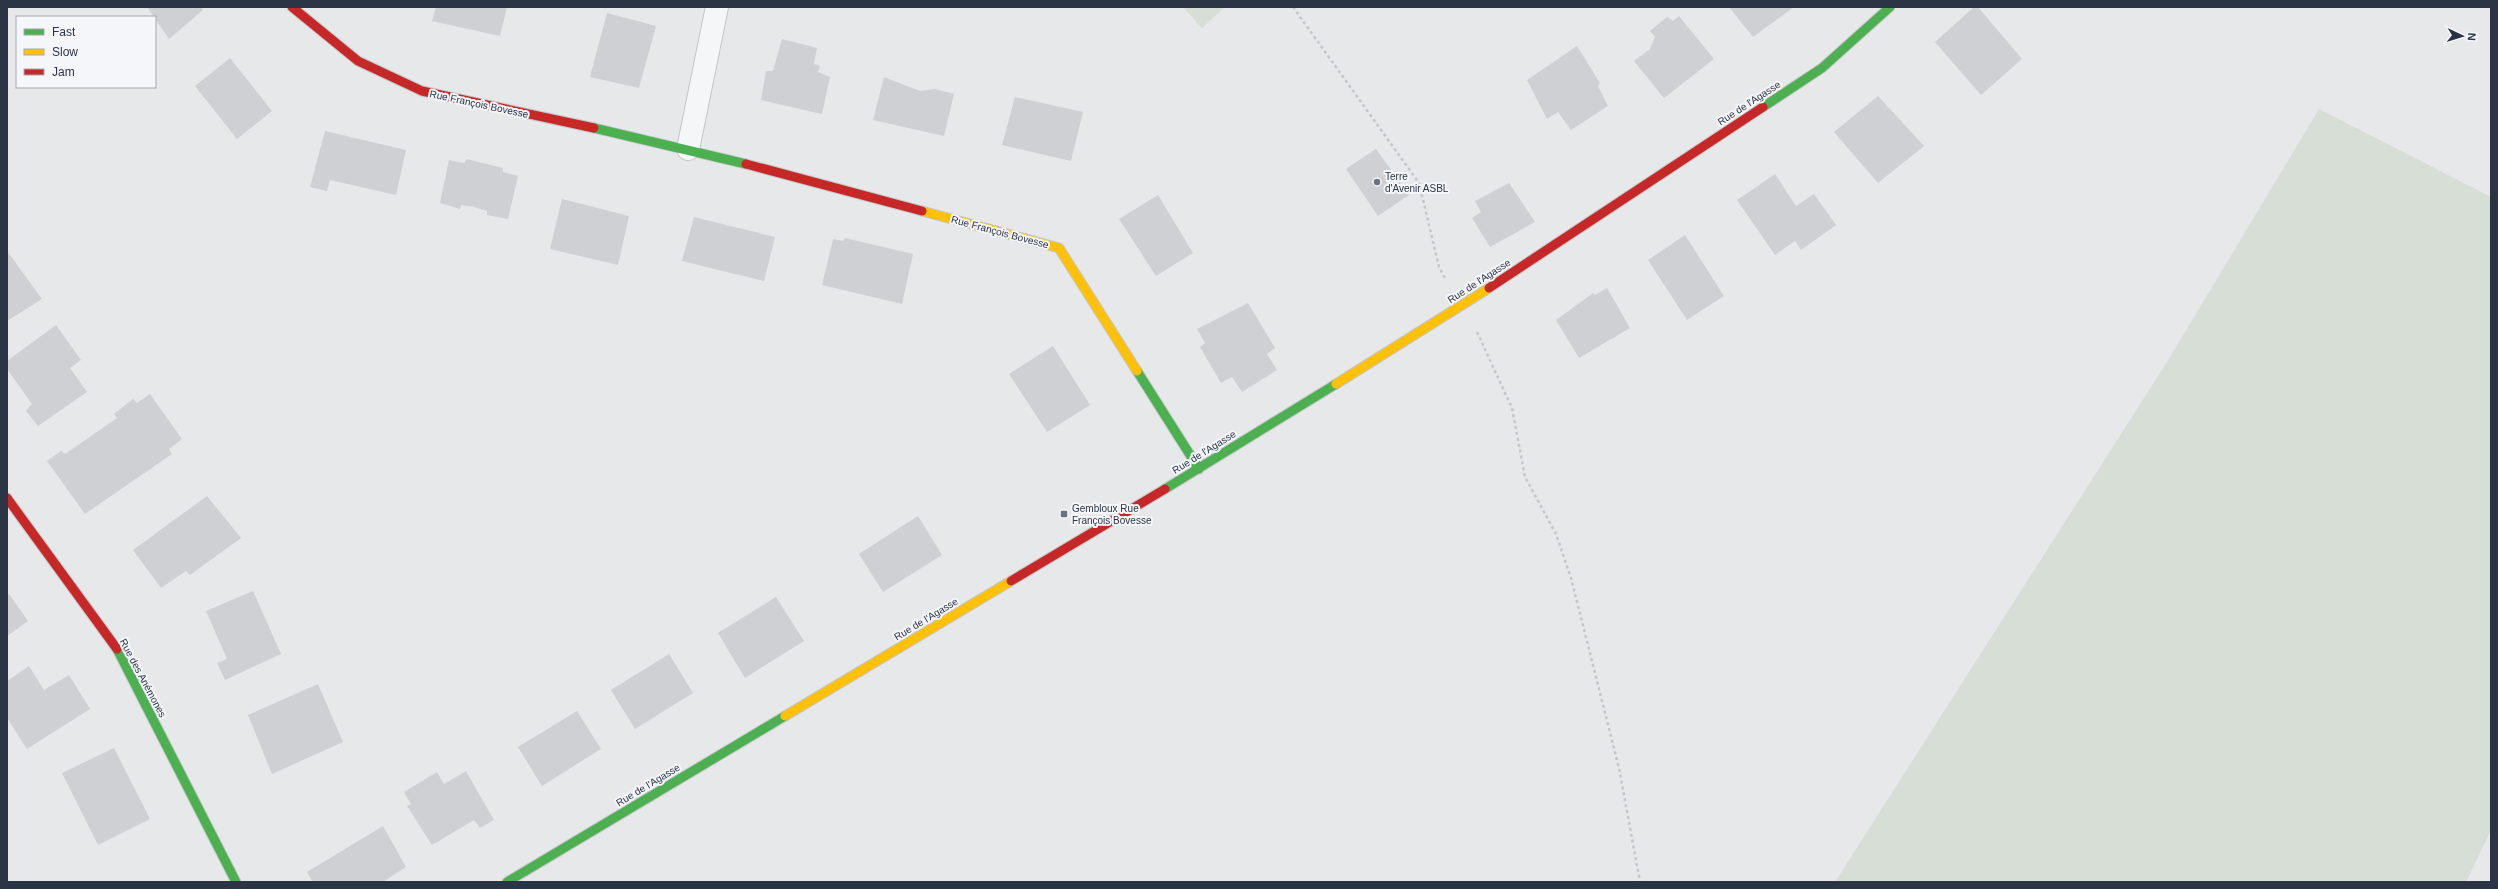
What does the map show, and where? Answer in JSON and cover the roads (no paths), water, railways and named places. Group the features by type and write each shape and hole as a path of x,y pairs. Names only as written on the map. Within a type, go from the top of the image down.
{"street":[{"name":"Rue François Bovesse","path":"292,7 358,61 422,91 688,149 1059,248 1199,469"},
{"path":"688,149 717,7"},
{"name":"Rue de l'Agasse","path":"507,882 1199,469 1460,307 1822,68 1890,7"},
{"name":"Rue des Anémones","path":"7,498 114,644 236,882"}],"place":[{"name":"Terre d'Avenir ASBL","path":"1377,182"},
{"name":"Gembloux Rue François Bovesse","path":"1064,514"}]}
